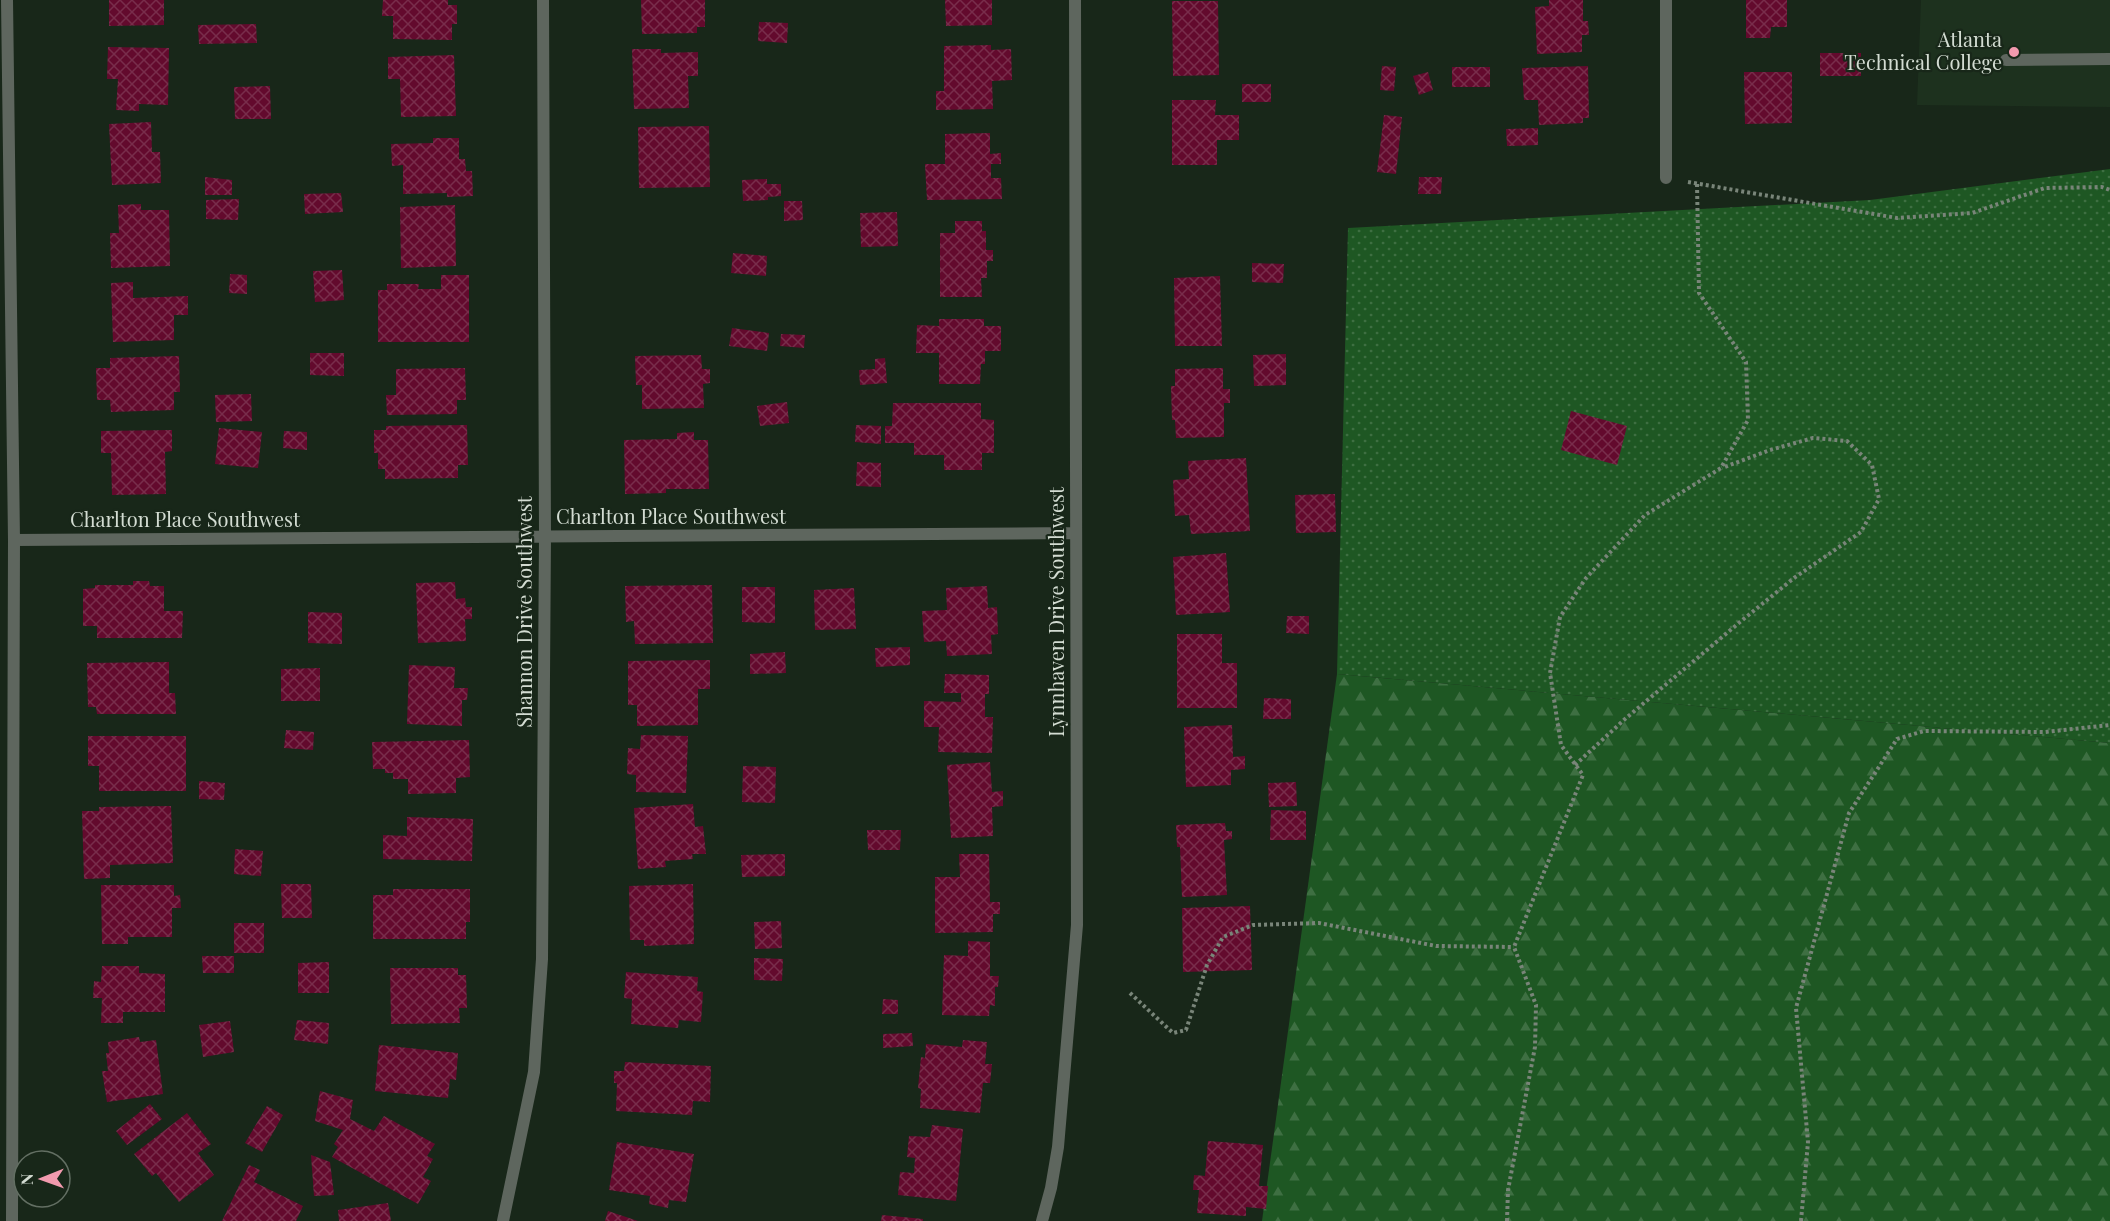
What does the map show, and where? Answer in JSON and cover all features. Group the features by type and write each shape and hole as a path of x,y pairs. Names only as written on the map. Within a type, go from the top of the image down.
{"street":[{"path":"7,0 14,540 15,1220"},
{"name":"Shannon Drive Southwest","path":"503,1221 534,1072 542,959 545,537 543,0"},
{"name":"Lynnhaven Drive Southwest","path":"1042,1221 1051,1188 1058,1147 1077,925 1075,0"},
{"path":"1666,0 1666,178"},
{"path":"2006,60 2110,59"},
{"name":"Charlton Place Southwest","path":"14,540 1076,533"}],"path":[{"path":"1721,468 1748,420 1746,362 1699,293 1697,184 1897,218 1972,213 2045,188 2102,187 2110,190"},
{"path":"1507,1221 1508,1190 1535,1047 1536,1005 1514,947 1583,775 1575,765 1561,745 1550,673 1560,617 1586,578 1645,515 1721,468 1770,450 1813,438 1847,441 1872,465 1879,499 1861,532 1794,578 1740,621 1625,718 1575,765"},
{"path":"1801,1221 1808,1142 1796,1008 1849,813 1897,739 1924,731 2045,732 2110,725"},
{"path":"1130,993 1173,1033 1186,1030 1207,965 1223,937 1253,925 1319,923 1436,946 1514,947"}],"shaded area":[{"name":"Atlanta Technical College","path":"1921,0 2110,0 2110,107 1917,105"}],"green space":[{"path":"2110,169 2110,743 1337,674 1348,228 1870,200"},
{"path":"1337,674 2110,743 2110,1221 1262,1221"}],"building":[{"path":"109,0 164,0 164,25 109,26"},
{"path":"383,0 448,0 448,5 457,5 457,24 452,24 452,40 393,39 393,16 382,16"},
{"path":"641,0 705,0 705,27 697,27 697,33 642,34"},
{"path":"945,0 992,0 992,25 946,26"},
{"path":"1549,0 1583,0 1583,21 1588,21 1589,35 1582,35 1582,52 1537,54 1535,7 1549,6"},
{"path":"1746,0 1787,0 1787,27 1771,27 1770,38 1746,38"},
{"path":"1172,1 1218,1 1219,75 1173,76"},
{"path":"759,22 788,23 787,43 758,41"},
{"path":"256,24 257,43 199,44 198,25"},
{"path":"991,45 991,50 1011,49 1012,80 992,81 993,109 936,110 936,91 944,91 944,46"},
{"path":"108,47 169,48 168,105 139,104 139,111 116,110 118,79 107,79"},
{"path":"632,49 661,49 661,53 698,52 698,76 688,76 689,108 634,109"},
{"path":"1820,53 1861,53 1861,76 1820,76"},
{"path":"454,55 456,116 401,117 400,79 388,79 388,57"},
{"path":"1382,66 1396,67 1394,91 1380,90"},
{"path":"1588,66 1589,118 1583,118 1583,123 1539,125 1538,100 1524,100 1522,68"},
{"path":"1452,67 1490,67 1490,87 1452,87"},
{"path":"1428,72 1433,90 1419,95 1413,76"},
{"path":"1744,72 1792,72 1792,123 1745,124"},
{"path":"1242,84 1271,84 1271,102 1242,102"},
{"path":"270,86 271,119 235,119 234,87"},
{"path":"1172,100 1216,100 1215,115 1239,115 1239,140 1217,140 1217,165 1172,165"},
{"path":"1384,115 1402,117 1396,174 1377,172"},
{"path":"151,122 152,152 160,152 161,183 112,185 109,124"},
{"path":"709,126 710,187 639,188 638,127"},
{"path":"1538,128 1538,145 1507,146 1506,129"},
{"path":"990,133 990,154 1001,153 1001,164 991,164 991,178 1001,178 1002,199 927,200 925,164 945,164 945,134"},
{"path":"433,138 459,138 459,159 465,159 466,171 472,171 473,196 447,197 447,193 403,194 403,165 392,166 391,144 433,143"},
{"path":"205,177 232,180 232,195 205,195"},
{"path":"1419,177 1442,177 1441,194 1418,194"},
{"path":"767,179 767,184 781,184 781,196 768,197 768,200 743,201 742,180"},
{"path":"341,193 343,212 305,214 304,194"},
{"path":"239,199 238,220 206,219 206,200"},
{"path":"784,201 802,201 803,220 784,221"},
{"path":"141,204 141,210 169,210 170,266 111,268 110,233 119,233 118,205"},
{"path":"455,205 456,266 401,268 400,207"},
{"path":"897,212 898,246 861,247 860,213"},
{"path":"955,221 982,221 982,231 986,231 986,250 993,250 993,261 987,261 987,278 981,278 982,297 940,297 940,233 955,233"},
{"path":"733,253 767,256 766,276 731,273"},
{"path":"1252,263 1284,264 1283,283 1252,282"},
{"path":"342,270 344,300 315,302 313,271"},
{"path":"230,274 247,275 247,294 229,293"},
{"path":"441,275 469,275 469,342 378,342 378,290 387,290 387,284 419,284 418,289 441,289"},
{"path":"1220,276 1222,346 1175,346 1174,278"},
{"path":"133,282 133,298 188,296 188,315 174,315 174,340 113,342 111,283"},
{"path":"939,319 984,319 984,326 1001,326 1001,351 985,351 985,364 981,364 980,384 939,384 939,353 916,353 917,325 939,326"},
{"path":"732,328 769,333 767,351 729,346"},
{"path":"781,334 805,335 804,348 780,346"},
{"path":"310,353 344,353 344,376 310,375"},
{"path":"1286,354 1286,385 1254,386 1253,355"},
{"path":"701,355 702,369 710,369 710,383 703,384 704,408 642,409 642,385 636,385 635,356"},
{"path":"179,356 180,392 174,392 174,410 111,412 110,400 97,400 96,368 110,368 110,358"},
{"path":"885,358 887,383 860,385 859,370 875,369 875,359"},
{"path":"465,368 466,400 457,400 457,414 387,415 386,395 396,395 396,369"},
{"path":"1223,368 1223,389 1230,389 1230,403 1224,403 1224,437 1176,438 1175,420 1172,420 1171,386 1175,386 1175,369"},
{"path":"251,394 252,421 216,422 215,395"},
{"path":"787,402 789,423 760,426 757,406"},
{"path":"893,403 981,403 981,419 994,420 994,453 982,453 982,470 944,470 944,455 914,455 914,443 885,443 885,426 892,426"},
{"path":"1571,411 1627,426 1617,465 1561,450"},
{"path":"467,425 468,465 458,465 458,478 385,479 385,469 378,469 378,453 374,453 374,430 386,430 386,426"},
{"path":"856,425 881,426 881,444 855,442"},
{"path":"219,428 262,432 258,468 215,464"},
{"path":"172,430 172,451 165,452 166,494 112,495 111,453 101,453 101,431"},
{"path":"284,431 307,432 307,450 283,448"},
{"path":"694,432 694,440 708,440 709,489 666,489 666,493 625,494 624,440 677,439 677,433"},
{"path":"1246,458 1250,531 1191,534 1189,515 1175,516 1173,480 1189,479 1188,461"},
{"path":"857,462 881,463 881,487 856,486"},
{"path":"1335,494 1336,532 1296,533 1295,495"},
{"path":"1226,553 1230,612 1176,615 1173,557"},
{"path":"133,581 149,581 150,586 164,586 164,611 183,611 182,638 97,638 97,626 83,626 83,589 95,588 95,585 133,585"},
{"path":"455,582 456,599 465,598 466,607 472,607 472,619 465,619 466,641 418,643 416,583"},
{"path":"712,585 713,643 635,644 634,621 626,622 625,586"},
{"path":"987,586 988,608 997,607 998,634 991,635 992,654 947,656 946,641 924,642 922,611 947,610 946,588"},
{"path":"742,587 775,587 775,623 742,622"},
{"path":"854,588 856,629 815,630 814,590"},
{"path":"308,612 342,613 342,644 308,643"},
{"path":"1287,616 1309,616 1309,634 1286,633"},
{"path":"1177,634 1222,634 1222,663 1237,663 1237,708 1177,708"},
{"path":"910,647 910,665 876,667 875,648"},
{"path":"785,652 786,673 750,674 750,654"},
{"path":"710,660 710,689 698,689 698,725 637,726 637,705 628,705 628,661"},
{"path":"169,662 169,693 175,693 176,714 97,714 96,707 88,707 87,663"},
{"path":"409,665 455,667 454,688 468,688 467,700 462,700 462,726 407,724"},
{"path":"320,668 320,701 281,701 281,669"},
{"path":"945,674 989,675 989,694 985,694 985,717 993,717 992,753 938,752 939,727 924,727 924,701 961,702 961,693 944,693"},
{"path":"1264,698 1291,699 1291,719 1263,719"},
{"path":"1232,725 1233,757 1245,756 1245,769 1231,770 1231,785 1186,787 1184,727"},
{"path":"286,730 314,732 313,750 284,748"},
{"path":"641,735 688,736 686,793 636,792 636,775 627,774 628,748 640,749"},
{"path":"88,736 186,736 186,791 99,791 99,766 88,766"},
{"path":"469,740 470,777 456,778 456,793 408,794 408,779 393,779 393,773 385,773 385,769 373,769 372,742"},
{"path":"990,762 992,792 1003,791 1003,806 992,807 993,836 951,838 947,765"},
{"path":"743,766 776,767 775,803 742,802"},
{"path":"199,781 225,783 224,800 199,799"},
{"path":"1296,782 1297,806 1269,807 1268,783"},
{"path":"693,804 695,827 703,826 706,854 692,854 693,859 665,861 666,867 638,869 634,808"},
{"path":"171,806 173,863 110,865 110,878 84,879 82,811 99,811 99,807"},
{"path":"1271,810 1306,811 1306,840 1270,840"},
{"path":"407,817 473,819 472,861 383,859 383,835 407,836"},
{"path":"1225,823 1226,831 1232,831 1232,839 1224,840 1227,895 1182,897 1180,847 1177,847 1176,825"},
{"path":"867,830 901,830 900,850 868,850"},
{"path":"235,849 263,851 261,876 234,874"},
{"path":"785,854 785,876 742,877 741,855"},
{"path":"959,854 989,854 990,902 1000,902 1000,914 993,914 993,932 935,933 935,877 960,877"},
{"path":"281,884 311,884 312,918 282,918"},
{"path":"693,884 694,944 644,946 644,940 630,940 629,886"},
{"path":"101,885 174,885 174,896 180,895 181,908 172,908 172,937 128,937 128,944 102,944"},
{"path":"393,889 470,889 470,922 466,922 466,939 373,939 373,895 393,895"},
{"path":"1250,906 1252,970 1183,972 1182,908"},
{"path":"781,921 782,948 755,949 754,922"},
{"path":"234,923 264,923 264,953 234,953"},
{"path":"968,941 990,942 990,976 999,976 998,987 995,987 995,1006 990,1005 989,1016 942,1015 944,955 968,956"},
{"path":"202,956 234,956 234,973 203,973"},
{"path":"754,958 783,959 782,981 754,980"},
{"path":"329,962 329,993 298,993 298,963"},
{"path":"102,966 139,966 139,973 165,974 165,1012 123,1012 123,1023 101,1023 102,998 93,998 94,981 101,982"},
{"path":"390,968 458,968 458,975 466,975 467,1008 459,1008 460,1023 391,1024"},
{"path":"626,972 698,977 697,991 703,992 701,1022 679,1020 678,1028 631,1024 632,999 624,998"},
{"path":"883,999 898,1000 898,1014 882,1014"},
{"path":"297,1020 329,1023 328,1044 294,1040"},
{"path":"230,1021 234,1052 203,1057 199,1025"},
{"path":"912,1033 913,1046 883,1048 883,1034"},
{"path":"139,1037 140,1042 156,1040 163,1094 107,1102 102,1071 108,1071 106,1053 109,1053 108,1042"},
{"path":"963,1040 987,1042 985,1064 992,1064 990,1083 983,1083 980,1113 920,1108 921,1089 918,1088 921,1057 925,1058 926,1044 962,1047"},
{"path":"379,1045 458,1053 456,1080 450,1079 448,1098 375,1091"},
{"path":"625,1062 711,1066 710,1102 693,1101 692,1115 616,1111 617,1083 614,1083 614,1071 624,1071"},
{"path":"320,1091 353,1100 350,1119 374,1131 384,1116 435,1144 427,1156 433,1159 423,1177 431,1181 418,1204 332,1157 338,1147 334,1144 343,1130 315,1121"},
{"path":"150,1104 162,1119 127,1145 116,1131"},
{"path":"267,1106 283,1115 262,1152 245,1143"},
{"path":"187,1113 211,1144 198,1153 214,1175 179,1202 156,1173 152,1176 134,1154"},
{"path":"932,1125 963,1129 956,1201 898,1195 900,1172 914,1173 915,1158 907,1157 909,1136 930,1137"},
{"path":"1208,1141 1263,1145 1259,1186 1268,1186 1266,1209 1246,1207 1246,1216 1197,1213 1199,1190 1193,1190 1194,1175 1205,1176"},
{"path":"617,1142 694,1154 686,1202 669,1200 668,1208 649,1204 650,1196 609,1190"},
{"path":"311,1155 330,1162 334,1195 314,1196"},
{"path":"249,1165 260,1170 254,1182 303,1206 296,1221 222,1221"},
{"path":"388,1203 391,1221 339,1221 338,1210"},
{"path":"608,1211 638,1221 605,1221"},
{"path":"882,1215 923,1219 923,1221 881,1221"}],"place":[{"name":"Atlanta Technical College","path":"2014,52"}]}
